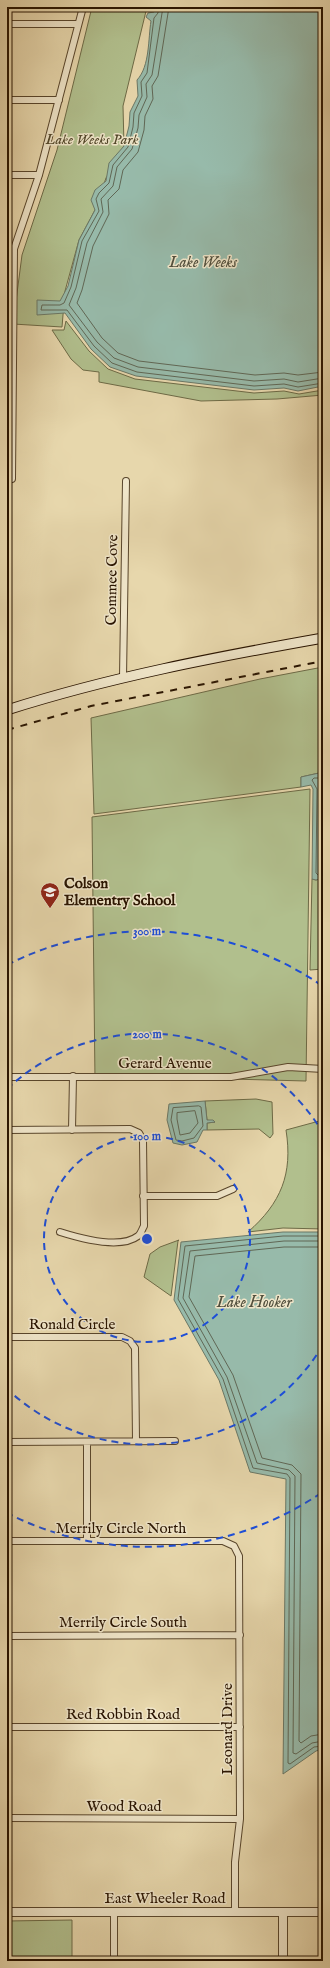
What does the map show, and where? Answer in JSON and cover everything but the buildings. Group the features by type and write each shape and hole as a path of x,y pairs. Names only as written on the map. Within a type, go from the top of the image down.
{"main road":[{"path":"7,710 58,693 197,660 323,638"}],"street":[{"path":"10,479 10,324 14,249 40,175 83,7"},
{"path":"7,24 78,24"},
{"path":"7,100 59,100"},
{"path":"7,175 40,175"},
{"name":"Commee Cove","path":"123,678 126,482"},
{"name":"Gerard Avenue","path":"7,1077 231,1077 288,1067 323,1069"},
{"path":"72,1076 72,1130"},
{"path":"7,1130 130,1130 138,1133 143,1140 144,1226 139,1236 128,1242 86,1241 60,1232"},
{"path":"144,1196 217,1196 233,1189"},
{"name":"Ronald Circle","path":"7,1337 122,1337 130,1341 135,1348 136,1441"},
{"path":"7,1442 175,1441"},
{"path":"87,1442 87,1541"},
{"name":"Merrily Circle North","path":"7,1541 223,1541 234,1546"},
{"name":"Leonard Drive","path":"234,1546 239,1556 240,1635 240,1819 235,1862 235,1912"},
{"name":"Merrily Circle South","path":"7,1636 240,1635"},
{"name":"Red Robbin Road","path":"7,1727 240,1726"},
{"name":"Wood Road","path":"7,1818 240,1819"},
{"name":"East Wheeler Road","path":"7,1912 323,1912"},
{"path":"114,1912 114,1961"},
{"path":"283,1912 283,1961"}],"green space":[{"name":"Lake Weeks Park","path":"92,7 147,7 123,106 124,146 106,178 95,210 79,240 65,291 62,327 13,324 22,255 57,150"},
{"path":"66,321 89,351 108,369 135,379 254,393 284,391 299,394 323,390 323,395 277,399 201,401 99,382 99,372 83,370 71,359 52,330 64,330"},
{"path":"323,667 323,775 319,773 301,777 301,787 94,814 91,718 260,679"},
{"path":"310,789 306,1081 192,1078 95,1080 92,817"},
{"path":"323,878 323,969 310,970 312,879 316,880"},
{"path":"256,1099 272,1102 273,1134 270,1138 259,1129 207,1130 207,1123 215,1122 207,1120 205,1101"},
{"path":"323,1120 323,1229 283,1228 248,1232 269,1210 282,1187 288,1160 286,1130"},
{"path":"179,1240 171,1296 144,1277 150,1254 160,1247"},
{"path":"72,1920 72,1961 7,1961 7,1921"}],"water":[{"name":"Lake Weeks","path":"153,7 313,7 314,9 323,7 323,386 298,391 284,388 254,390 136,376 110,367 91,349 65,313 37,315 37,300 60,301 68,286 79,240 95,210 91,200 95,190 106,181 109,163 124,146 129,126 130,112 138,96 137,80 144,67 148,52 151,21 146,17 148,13 154,12"},
{"path":"319,773 323,775 323,878 316,880 312,879 313,789 311,785 301,787 301,777"},
{"path":"205,1101 207,1120 213,1120 215,1122 207,1123 207,1130 203,1130 197,1142 182,1145 173,1143 167,1120 169,1104"},
{"name":"Lake Hooker","path":"283,1232 323,1232 323,1749 316,1751 283,1774 286,1479 250,1472 219,1380 174,1300 181,1242"}],"railway":[{"path":"7,730 91,706 323,661"}],"place":[{"name":"Colson Elementry School","path":"50,909"}]}
